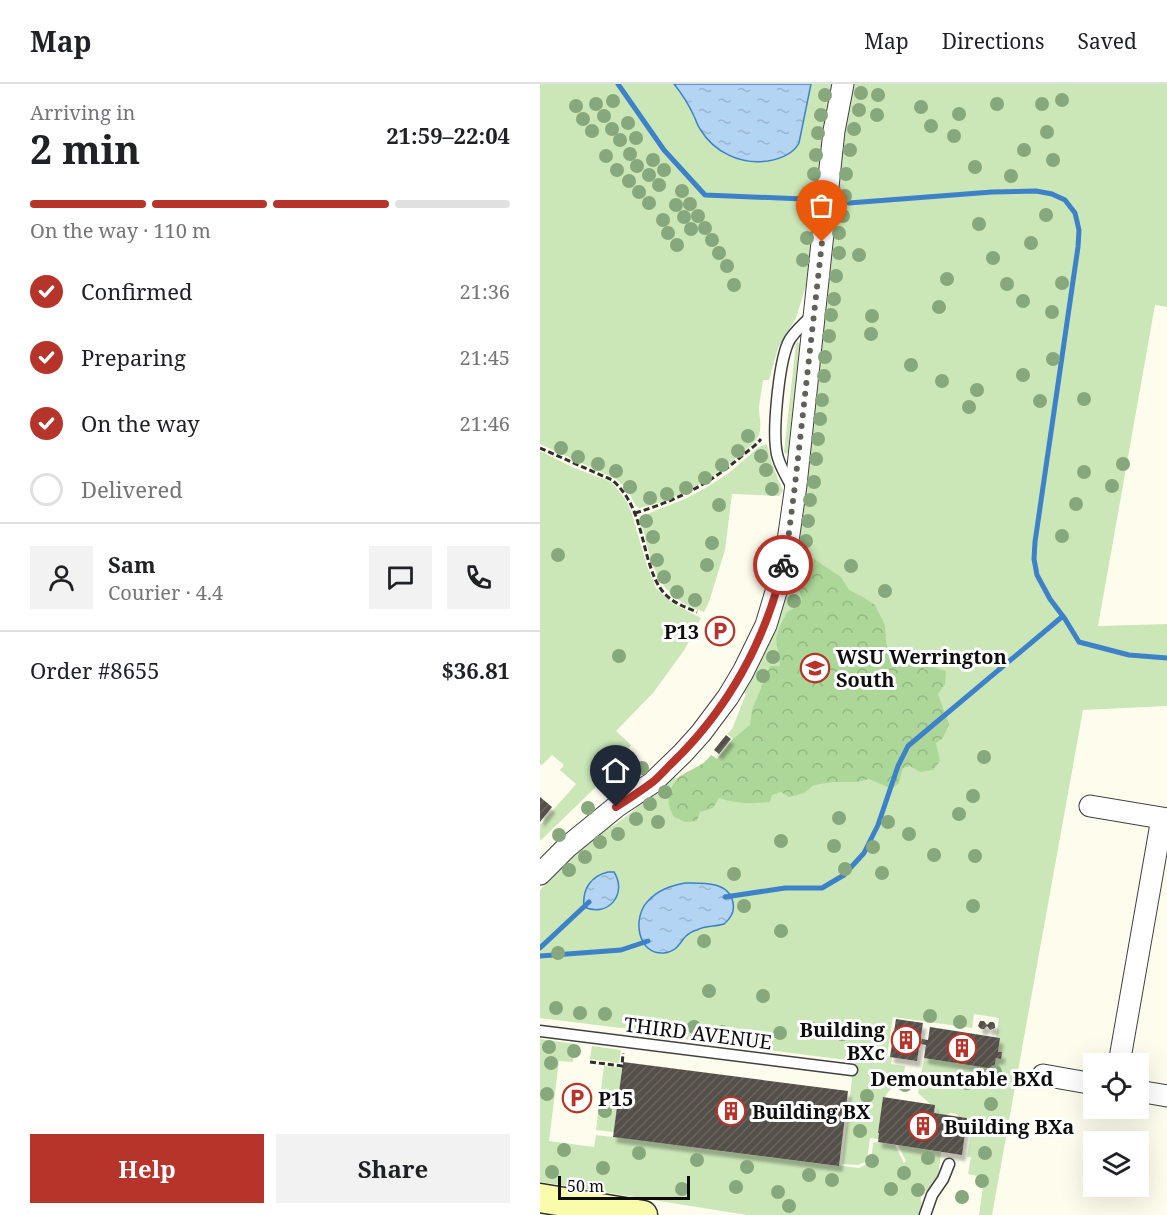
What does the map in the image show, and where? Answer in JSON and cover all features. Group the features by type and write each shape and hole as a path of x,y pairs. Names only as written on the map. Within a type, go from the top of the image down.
{"street":[{"path":"540,874 567,847 616,807 652,783 683,753 728,697 766,625 787,548 834,131 843,84"},
{"path":"1090,806 1165,818 1121,1053"},
{"path":"1043,1076 1083,1082"},
{"path":"1149,1093 1167,1096"},
{"path":"540,1198 643,1215"}],"lane":[{"name":"THIRD AVENUE","path":"540,1031 852,1071"},
{"path":"925,1215 932,1195 943,1179 949,1164"}],"path":[{"path":"635,513 670,501 701,486 728,469 760,441 762,435"},
{"path":"540,448 612,480 621,487 635,513 657,583 674,601 696,612"},
{"path":"590,1062 622,1065 624,1048"}],"green space":[{"path":"540,84 674,84 694,115 698,126 758,162 771,161 793,151 799,143 811,84 833,84 825,127 806,286 796,318 778,348 769,380 763,380 759,407 759,435 732,462 695,487 668,500 639,508 627,489 616,479 540,444"},
{"path":"852,84 1167,84 1167,307 1155,305 1098,626 1167,624 1167,706 1083,710 992,1215 979,1215 982,1179 968,1174 971,1157 967,1157 973,1119 951,1113 939,1114 918,1093 924,1058 994,1069 996,1058 1001,1059 1001,1052 998,1052 1000,1038 996,1037 999,1018 974,1014 972,1028 893,1017 887,1056 892,1057 891,1064 905,1066 903,1079 896,1078 894,1087 883,1097 879,1139 870,1138 867,1161 858,1165 842,1164 854,1061 540,1018 540,890 561,866 601,831 616,824 632,812 672,775 676,778 706,762 711,755 717,759 733,739 727,734 732,729 746,694 742,691 776,624 795,561 846,117","holes":["594,878 619,888 612,903 596,910 587,886","685,883 716,885 728,892 734,907 722,925 697,929 677,947 666,953 662,890"]},
{"path":"797,342 800,344 786,454 784,452"},
{"path":"767,444 783,491 779,496 732,494 725,550 709,602 704,612 687,605 674,596 657,575 640,517 687,498 709,486 730,472 759,447"},
{"path":"540,451 572,467 609,481 615,486 627,502 632,514 656,588 672,603 701,618 685,649 653,693 616,731 631,745 599,784 540,841 540,825 576,784 560,770 564,765 552,755 542,765 540,764"},
{"path":"811,557 841,577 849,590 875,605 885,625 891,663 901,667 921,660 946,671 945,684 938,694 949,724 943,738 936,743 940,761 933,770 920,772 910,766 903,768 899,783 892,789 869,779 857,782 834,782 814,785 804,793 789,797 781,792 772,795 770,802 744,803 719,798 713,808 700,812 697,821 685,822 674,817 669,801 675,782 701,765 711,755 717,759 733,739 750,725 752,710 770,666 780,666 776,638 780,626 787,612 798,606 802,600 795,579 799,563"},
{"path":"540,1039 575,1044 573,1062 559,1061 549,1141 594,1147 596,1135 859,1168 871,1162 873,1143 878,1142 895,1145 904,1163 906,1161 898,1145 941,1152 938,1178 930,1190 921,1192 922,1205 919,1215 747,1215 584,1189 585,1182 581,1181 581,1178 569,1177 568,1186 540,1182"},
{"path":"592,1046 621,1050 619,1063 590,1059"},
{"path":"604,1066 622,1068 614,1132 596,1130"}],"water":[{"path":"674,84 811,84 799,143 786,155 768,161 748,161 729,155 706,137"},
{"path":"608,872 614,872 618,880 619,888 613,902 601,909 593,910 584,907 586,889 589,884"},
{"path":"685,883 721,887 731,896 732,915 724,924 704,927 691,933 672,951 655,952 643,942 640,934 640,916 643,908 660,891"}],"building":[{"path":"726,735 731,739 719,754 714,750"},
{"path":"540,797 552,807 540,822"},
{"name":"Building BXc","path":"896,1019 923,1023 917,1061 890,1057"},
{"path":"980,1021 984,1021 987,1025 993,1022 995,1028 990,1030 987,1026 981,1029 978,1026"},
{"name":"Demountable BXd","path":"930,1027 1000,1038 998,1052 1002,1052 1001,1059 996,1058 994,1069 924,1058 926,1045 921,1044 922,1039 928,1040"},
{"name":"Building BX","path":"623,1062 848,1091 839,1166 613,1137"},
{"name":"Building BXa","path":"883,1097 935,1105 934,1113 967,1118 962,1155 878,1142"}],"waterway":[{"path":"618,84 664,150 705,195 804,199"},
{"path":"849,203 992,192 1036,191 1052,194 1065,200 1075,213 1079,230 1078,247 1035,542 1034,559 1037,575 1079,642 1129,655 1167,658"},
{"path":"725,897 785,888 822,888 844,875 864,853 878,825 898,766 908,746 1063,616"},
{"path":"540,948 589,902"},
{"path":"540,956 621,950 648,941"}],"way so far":[{"path":"783,565 795,485 822,242"}],"place":[{"name":"P13","path":"720,631"},
{"name":"WSU Werrington South","path":"815,668"},
{"name":"Building BXc","path":"906,1040"},
{"name":"Demountable BXd","path":"962,1048"},
{"name":"P15","path":"577,1098"},
{"name":"Building BX","path":"731,1111"},
{"name":"Building BXa","path":"923,1126"}],"route":[{"path":"616,807 652,783 683,753 728,697 766,625 783,565"}]}
